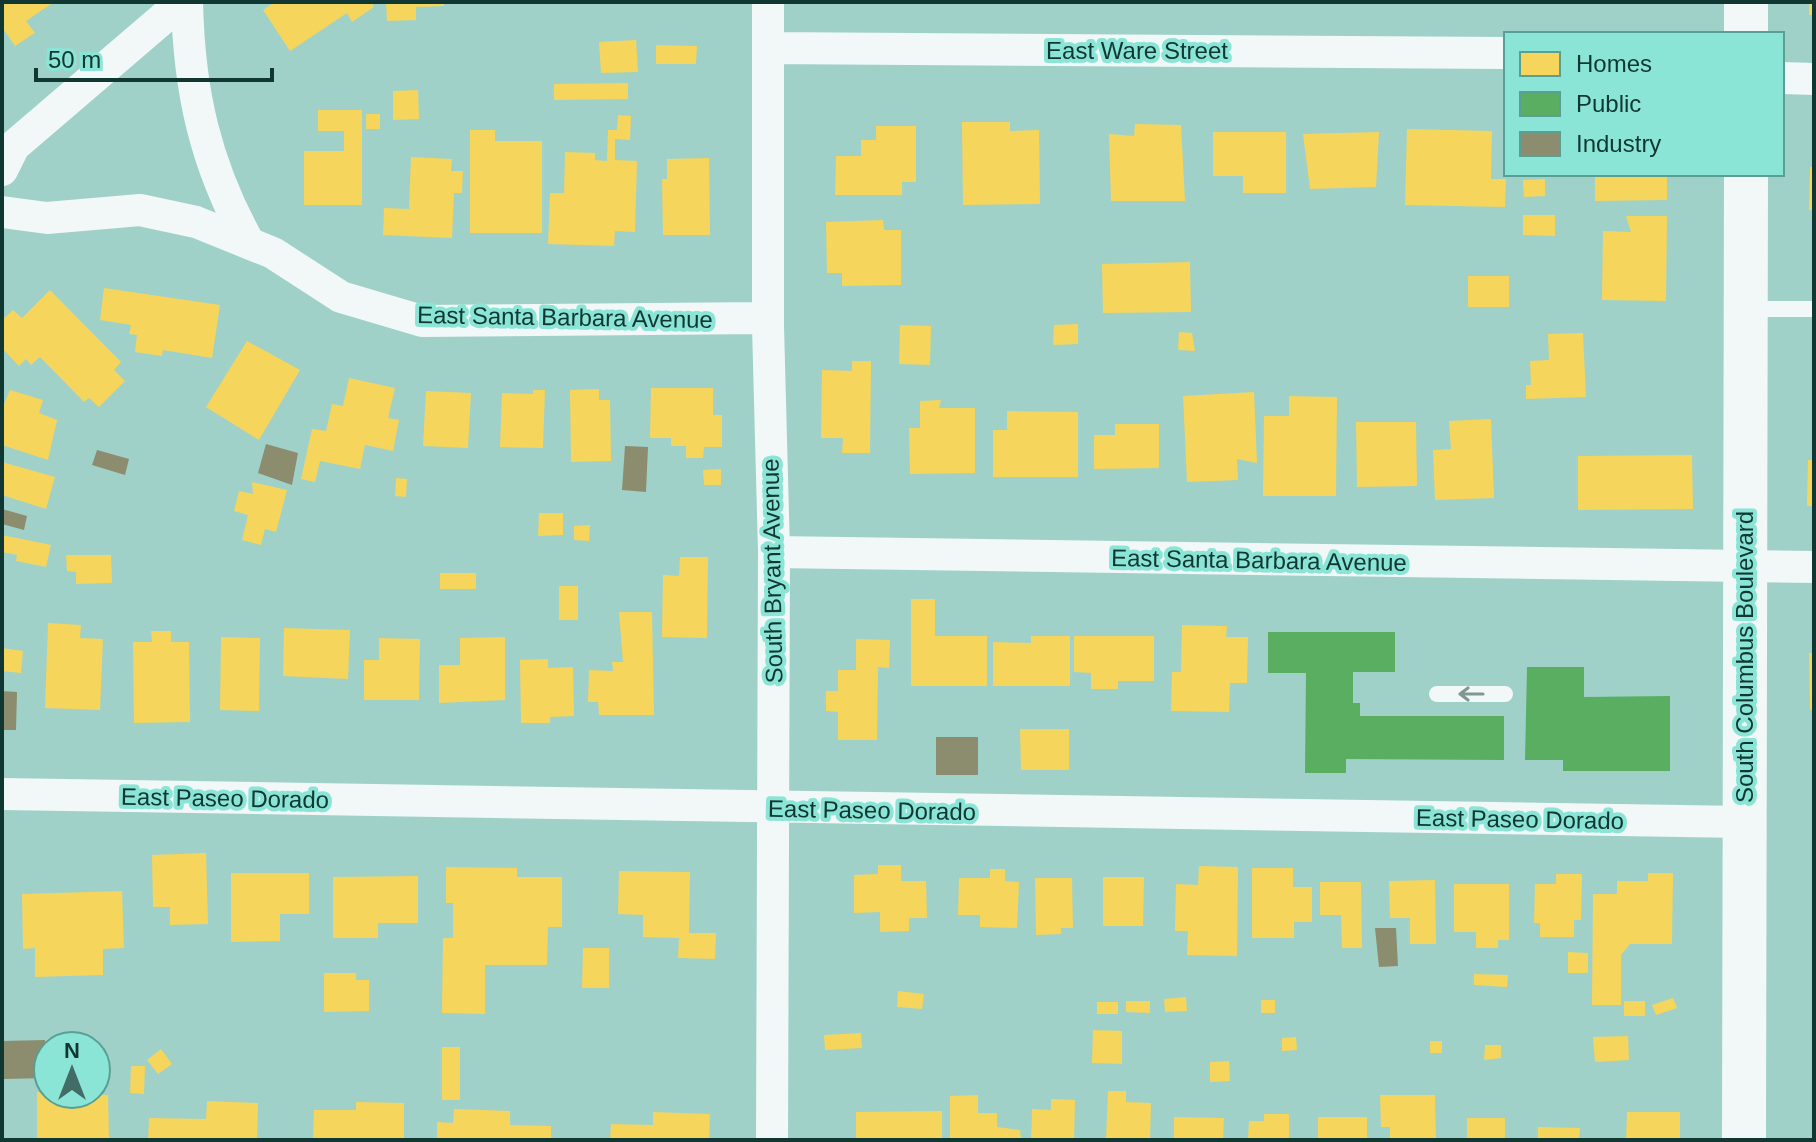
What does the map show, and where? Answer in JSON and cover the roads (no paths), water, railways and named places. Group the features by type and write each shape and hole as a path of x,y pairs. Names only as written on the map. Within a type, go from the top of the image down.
{"street":[{"path":"2,170 14,146 184,2"},
{"path":"184,2 188,66 198,122 249,243"},
{"name":"South Bryant Avenue","path":"768,2 768,318 774,552 772,1140"},
{"path":"1746,2 1746,32"},
{"name":"East Ware Street","path":"768,48 1504,53"},
{"path":"1784,78 1814,79"},
{"name":"South Columbus Boulevard","path":"1744,1140 1746,176"},
{"name":"East Santa Barbara Avenue","path":"2,212 47,218 140,210 196,222 273,253 341,297 422,321 768,318"},
{"name":"East Santa Barbara Avenue","path":"774,552 1814,567"},
{"name":"East Paseo Dorado","path":"2,794 1743,822"}],"lane":[{"path":"1745,309 1814,309"},
{"path":"1437,694 1505,694"}]}
